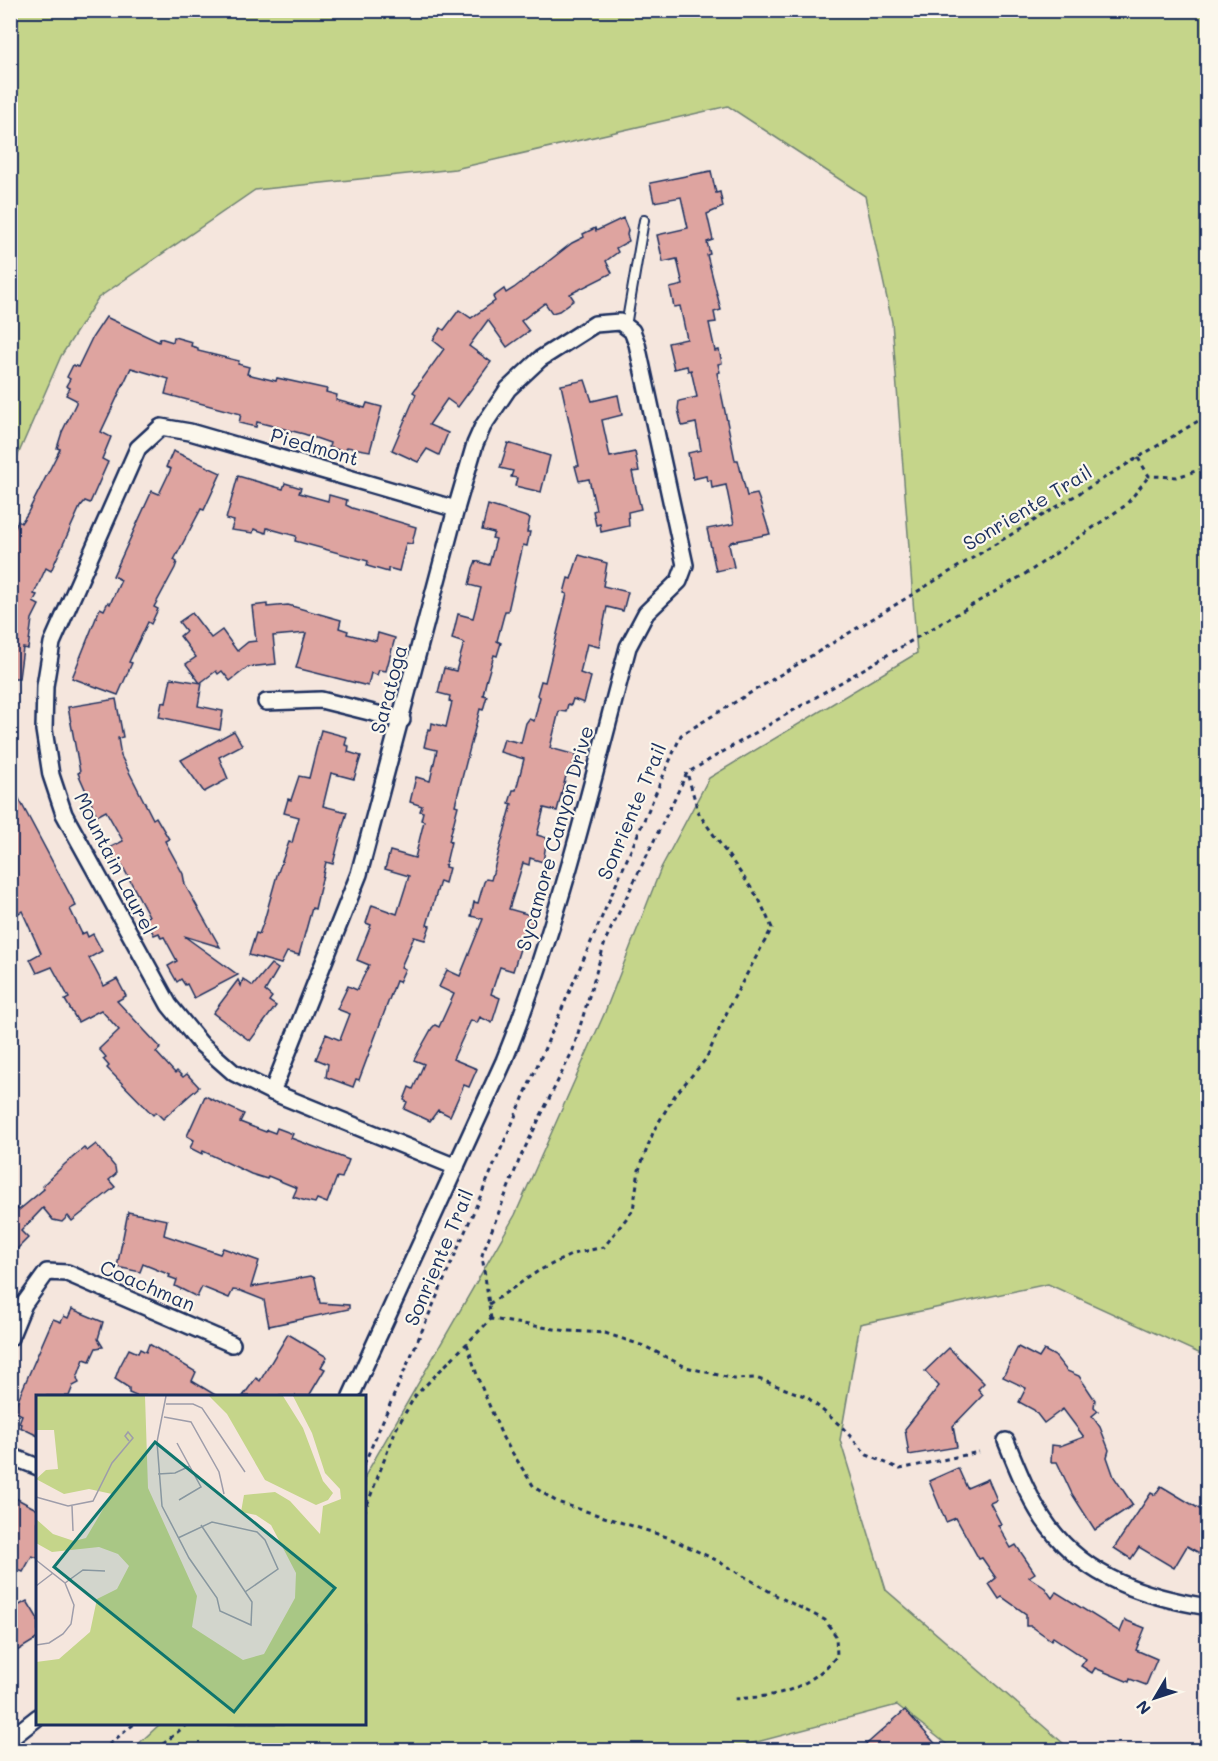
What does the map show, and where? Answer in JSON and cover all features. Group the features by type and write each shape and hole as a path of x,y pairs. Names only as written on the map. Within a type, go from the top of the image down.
{"street":[{"name":"Saratoga","path":"272,1092 349,902 402,720 475,444 491,412 530,367 584,329 611,321 626,326"},
{"name":"Sycamore Canyon Drive","path":"351,1395 504,1061 546,949 628,648 646,613 679,581 684,571 682,547 673,517 637,344 626,326"},
{"name":"Mountain Laurel","path":"161,427 138,447 52,643 45,686 44,730 51,775 64,814 169,1005 200,1043 234,1073 272,1092 456,1167"},
{"name":"Piedmont","path":"161,427 190,432 456,509"},
{"path":"267,702 321,699 402,720"},
{"name":"Coachman","path":"10,1338 24,1304 47,1272 67,1273 232,1344"},
{"path":"1006,1441 1048,1526 1072,1554 1102,1575 1135,1591 1208,1607"},
{"path":"10,1456 36,1466"},
{"path":"10,1739 36,1719"}],"lane":[{"path":"626,326 644,220"}],"path":[{"name":"Sonriente Trail","path":"366,1459 681,735 1208,415"},
{"path":"1138,458 1149,476"},
{"path":"1149,476 1177,477 1208,467"},
{"path":"491,1319 482,1255 520,1158 573,1050 606,939 687,773 1030,571 1126,505 1149,476"},
{"path":"489,1304 540,1270 573,1254 604,1247 633,1210 639,1170 654,1130 675,1095 706,1059 735,994 772,928 759,899 699,814 687,773"},
{"path":"366,1508 396,1430 415,1396 491,1319"},
{"path":"491,1319 567,1332 605,1333 644,1346 686,1367 734,1379 756,1378 807,1397 842,1427 867,1455 900,1469 979,1452"},
{"path":"467,1344 479,1381 503,1438 534,1487 557,1502 667,1537 716,1560 779,1597 825,1620 836,1636 837,1656 822,1673 796,1689 760,1698 732,1699"},
{"path":"102,1750 133,1725"},
{"path":"156,1750 186,1725"}],"green space":[{"path":"11,11 1207,11 1207,1355 1048,1284 860,1324 840,1440 886,1590 1071,1750 954,1750 897,1705 742,1746 695,1750 132,1750 159,1725 366,1725 366,1474 515,1215 605,1012 661,868 709,778 917,653 892,322 865,196 728,106 455,169 255,190 98,298 61,356 11,471"}],"building":[{"path":"711,171 716,193 720,192 723,207 707,214 713,240 707,242 710,254 707,255 721,310 714,312 716,322 709,323 715,351 719,350 722,363 718,364 720,372 717,373 735,460 738,460 747,496 757,494 770,534 731,542 729,545 734,567 716,571 707,529 734,524 726,485 712,488 711,480 707,481 706,476 693,479 688,453 701,450 696,423 682,426 678,409 679,401 697,397 691,370 688,371 687,366 674,369 668,343 687,339 680,306 674,307 670,288 683,285 677,259 663,262 657,235 688,228 681,197 654,202 650,183"},
{"path":"623,218 628,230 629,241 616,248 618,252 606,261 612,273 570,294 574,300 559,311 552,313 545,303 521,321 529,331 507,347 488,320 469,346 491,362 458,407 447,399 429,425 448,433 439,455 427,449 418,462 392,450 416,394 413,392 444,349 433,340 441,328 444,330 459,310 471,318 495,301 493,297 504,289 506,293 514,288 572,243 584,237 583,234 595,228 596,231"},
{"path":"106,317 159,342 160,338 173,342 174,337 192,342 191,346 198,348 198,351 239,361 238,364 249,367 247,374 327,389 326,392 337,395 336,400 365,408 367,403 382,407 370,451 347,447 345,452 329,447 330,443 304,434 257,422 256,427 239,423 241,414 165,394 169,379 131,368 101,432 111,437 102,459 108,462 90,503 85,501 80,507 51,571 46,568 34,594 37,595 33,602 39,605 32,619 28,649 23,648 19,678 10,678 10,528 14,530 18,521 21,523 27,514 60,449 57,448 62,432 76,403 76,400 66,395 70,388 66,386 70,379 67,377 73,365 78,367 92,338"},
{"path":"585,380 592,401 618,395 622,415 602,420 610,457 635,452 639,471 632,472 641,509 628,512 629,526 601,532 600,524 596,525 593,511 596,510 589,479 579,481 575,466 579,466 561,385"},
{"path":"508,443 550,456 541,492 515,486 517,478 511,477 513,471 500,468"},
{"path":"173,451 221,473 204,510 201,509 174,560 177,562 175,568 154,607 158,609 151,624 148,622 129,662 132,663 118,695 72,678 100,608 104,610 108,602 110,604 121,580 113,576 152,491 159,494 171,469 166,467"},
{"path":"238,476 283,489 285,483 301,488 299,493 328,501 329,495 347,500 346,505 352,508 416,527 412,544 406,543 399,571 388,568 388,572 367,566 368,561 295,541 296,536 267,528 266,533 254,529 253,533 231,530 234,521 226,519"},
{"path":"488,505 530,518 527,546 523,545 508,611 505,611 497,641 501,643 497,656 494,655 486,682 483,695 487,696 483,710 480,709 455,805 458,806 449,841 451,842 445,867 449,868 445,883 440,881 425,940 414,937 401,967 405,969 399,982 396,981 359,1080 356,1079 353,1087 326,1077 328,1064 316,1059 326,1034 340,1040 350,1014 337,1009 348,986 357,990 369,965 357,960 371,925 366,923 372,905 397,914 409,876 385,869 390,851 415,858 424,821 421,820 422,806 410,802 416,777 430,781 437,750 424,747 428,729 431,730 432,723 446,727 452,702 449,701 450,696 438,693 444,668 456,671 464,643 452,639 458,614 473,618 481,588 469,585 473,568 476,561 489,565 496,539 492,538 494,533 482,530"},
{"path":"579,555 607,563 603,586 628,592 623,611 607,607 599,647 587,644 580,673 591,677 584,703 573,699 571,705 568,704 566,712 559,711 550,748 576,755 571,773 567,772 557,811 544,808 537,835 547,838 543,862 530,858 529,865 523,863 509,909 534,916 529,934 525,933 513,971 500,967 491,994 500,998 492,1023 480,1017 477,1023 471,1020 453,1059 477,1069 469,1087 464,1085 450,1116 438,1110 430,1121 404,1109 407,1102 404,1100 409,1087 413,1089 424,1064 414,1060 432,1028 435,1025 439,1027 454,994 439,987 447,970 460,976 483,919 471,916 474,902 478,903 486,879 491,880 512,804 509,803 513,790 516,790 524,759 500,752 504,739 521,743 526,723 529,719 534,721 540,697 537,695 541,681 545,682 567,594 564,593 568,578 571,579"},
{"path":"267,604 267,607 288,605 341,620 339,628 348,631 347,634 376,641 378,633 395,638 386,671 379,670 377,675 371,673 368,686 296,668 306,633 273,636 276,664 248,667 230,681 222,671 218,674 216,671 200,683 186,664 196,657 180,636 186,631 179,622 192,613 211,638 222,630 237,651 248,642 256,641 252,606"},
{"path":"171,678 202,683 198,706 223,711 220,730 159,717 162,702 166,703"},
{"path":"116,699 123,737 118,738 121,756 153,819 156,817 169,839 165,841 183,874 185,885 220,947 184,936 238,975 194,998 187,984 185,985 181,979 177,982 168,966 177,961 164,937 161,938 159,933 154,935 145,918 149,916 122,865 116,864 109,851 109,848 123,841 106,811 97,816 78,773 80,772 68,707"},
{"path":"321,730 347,737 345,745 349,746 348,752 361,756 354,779 331,773 323,806 347,812 333,864 326,862 315,909 312,908 299,955 287,952 281,964 249,955 256,933 259,934 264,921 277,875 289,842 292,843 299,817 284,813 288,799 291,800 299,776 309,778"},
{"path":"234,731 242,745 219,757 228,779 204,792 181,760"},
{"path":"10,782 76,906 70,909 82,934 86,932 88,937 93,934 102,951 89,958 104,986 117,979 126,996 117,1001 161,1048 156,1052 175,1073 177,1071 183,1077 187,1074 199,1087 163,1119 156,1112 153,1115 107,1068 109,1066 103,1059 106,1057 99,1049 119,1030 101,1010 78,1022 65,1000 69,998 52,967 37,973 30,959 41,953 22,911 19,913 10,900"},
{"path":"271,964 278,969 265,991 272,997 269,1001 276,1006 250,1041 213,1013 238,980 241,986 243,979 253,986"},
{"path":"205,1096 244,1114 240,1122 266,1132 267,1130 275,1133 277,1128 293,1134 291,1138 349,1160 342,1178 337,1177 327,1203 317,1199 315,1203 293,1197 297,1188 268,1176 267,1179 251,1174 203,1151 202,1154 190,1148 194,1140 187,1136"},
{"path":"96,1144 115,1167 116,1174 109,1180 115,1187 72,1221 68,1216 62,1222 53,1220 43,1208 21,1231 28,1238 10,1256 10,1202 19,1210 44,1189 42,1186 65,1164 84,1148 87,1151"},
{"path":"128,1212 167,1220 164,1235 220,1254 223,1248 259,1261 251,1287 311,1276 315,1278 320,1303 349,1305 349,1309 269,1326 264,1300 241,1291 233,1290 229,1298 202,1287 197,1297 175,1286 177,1280 169,1277 170,1275 143,1264 140,1272 117,1267"},
{"path":"72,1309 103,1322 98,1339 103,1347 96,1348 90,1361 84,1359 77,1378 79,1383 73,1386 69,1395 36,1395 36,1435 20,1427 22,1415 13,1411 53,1319 61,1322 64,1316 68,1318"},
{"path":"288,1334 327,1357 321,1367 325,1369 310,1395 244,1395 256,1378 260,1381"},
{"path":"149,1344 196,1372 192,1381 215,1395 134,1395 129,1393 129,1388 115,1379 119,1368 129,1349 138,1353 140,1349 146,1352"},
{"path":"1018,1347 1039,1358 1044,1350 1055,1356 1067,1371 1079,1376 1095,1400 1094,1407 1098,1411 1092,1416 1100,1427 1109,1450 1107,1457 1114,1477 1133,1505 1095,1530 1072,1494 1057,1462 1051,1462 1052,1445 1060,1446 1084,1437 1063,1409 1044,1423 1034,1410 1019,1402 1026,1388 1003,1377"},
{"path":"949,1348 984,1383 978,1389 983,1395 953,1426 957,1447 909,1455 905,1429 939,1386 925,1371"},
{"path":"958,1468 967,1488 988,1479 997,1500 990,1503 1001,1524 998,1525 1011,1548 1016,1545 1035,1573 1029,1577 1045,1588 1052,1598 1056,1592 1120,1632 1125,1620 1145,1628 1136,1650 1157,1659 1146,1685 1130,1679 1129,1682 1095,1668 1092,1673 1081,1666 1086,1659 1053,1637 1051,1640 1031,1626 1026,1626 1026,1614 1002,1597 999,1599 989,1584 996,1578 982,1558 979,1559 956,1518 946,1522 929,1481"},
{"path":"1161,1486 1208,1514 1208,1558 1187,1546 1174,1568 1139,1547 1131,1559 1114,1548 1151,1493 1155,1495"},
{"path":"10,1495 36,1509 36,1557 32,1556 23,1572 10,1566"},
{"path":"27,1601 36,1616 36,1639 17,1651 10,1648 10,1610"},
{"path":"905,1710 941,1750 860,1750"}]}
